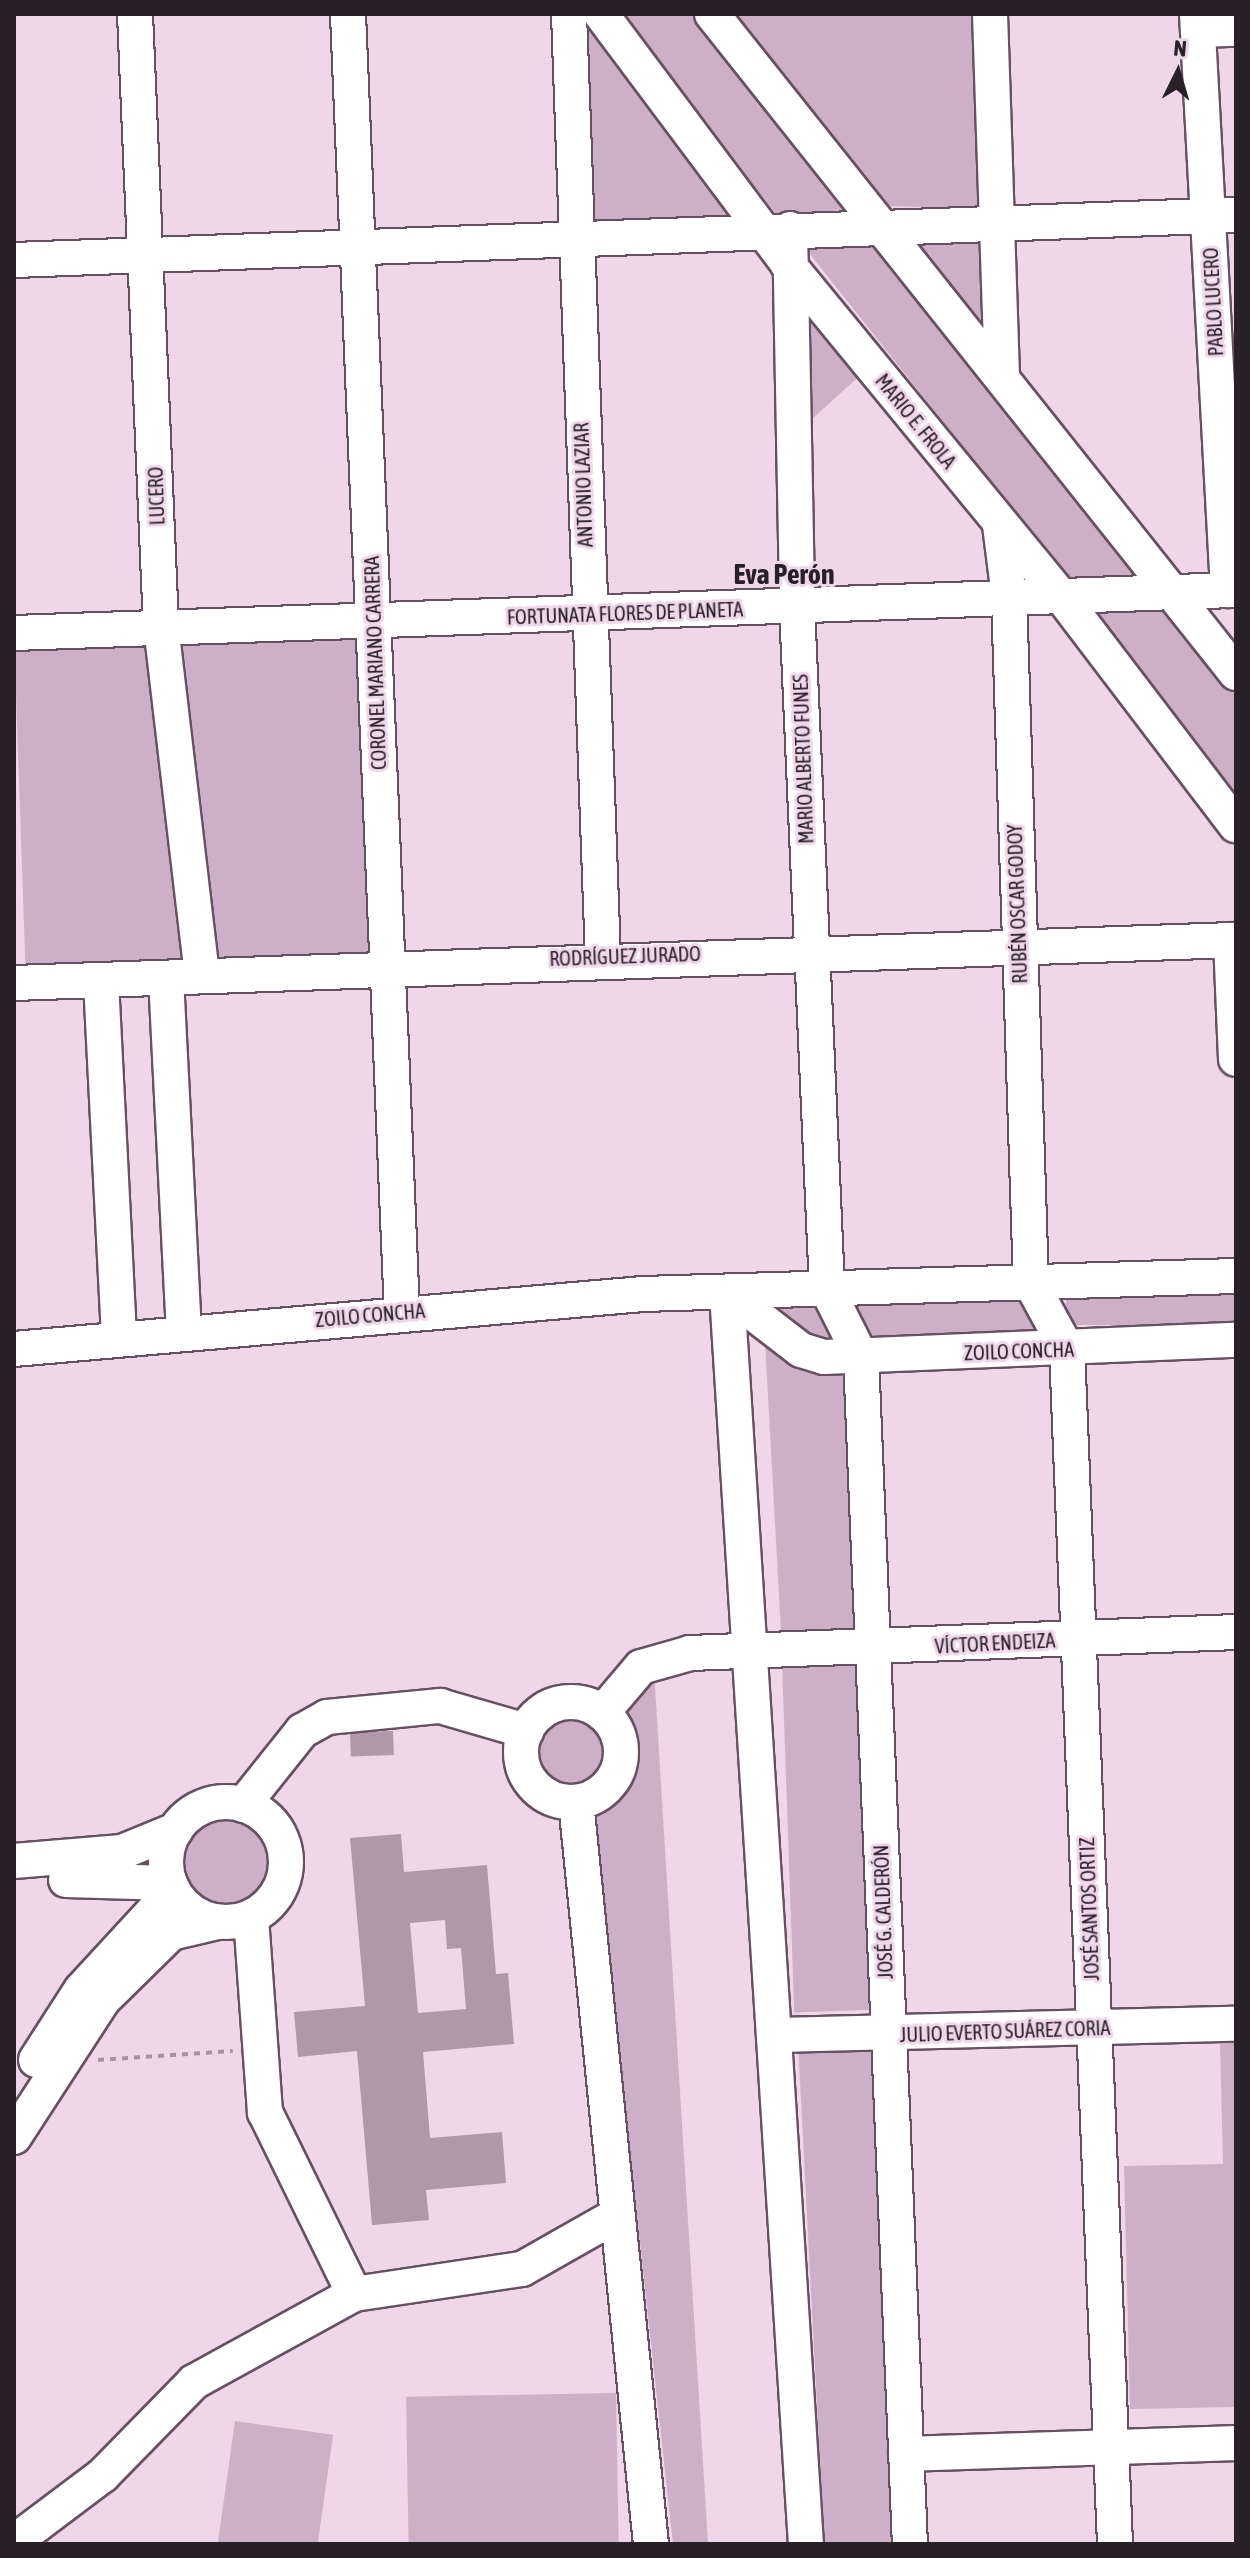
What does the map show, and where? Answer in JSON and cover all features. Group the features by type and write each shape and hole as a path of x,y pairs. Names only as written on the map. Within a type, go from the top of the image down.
{"street":[{"name":"LUCERO","path":"135,14 161,626 202,976"},
{"name":"CORONEL MARIANO CARRERA","path":"348,14 402,1312"},
{"name":"ANTONIO LAZIAR","path":"569,14 587,614 603,957"},
{"name":"MARIO E. FROLA","path":"601,14 779,229 788,264 1062,597 1236,825"},
{"path":"712,14 1236,673"},
{"path":"990,14 1002,376"},
{"path":"1197,22 1236,29"},
{"name":"PABLO LUCERO","path":"1197,22 1222,215 1232,590"},
{"path":"14,260 879,225 1222,215"},
{"name":"MARIO ALBERTO FUNES","path":"788,264 810,950 827,1289"},
{"name":"RUBÉN OSCAR GODOY","path":"1000,525 1009,596 1031,1283"},
{"name":"FORTUNATA FLORES DE PLANETA","path":"14,633 797,607 1009,596 1174,595 1232,590"},
{"path":"1233,940 1236,1059"},
{"name":"RODRÍGUEZ JURADO","path":"14,983 166,978 388,964 1233,940"},
{"path":"166,978 184,1331"},
{"path":"101,981 119,1337"},
{"name":"ZOILO CONCHA","path":"14,1349 402,1312 727,1293 1236,1276"},
{"name":"JOSÉ SANTOS ORTIZ","path":"1031,1283 1067,1349 1115,2544"},
{"name":"JOSÉ G. CALDERÓN","path":"827,1289 861,1357 910,2544"},
{"path":"727,1293 754,1650 806,2544"},
{"name":"ZOILO CONCHA","path":"727,1293 801,1350 861,1357 1236,1340"},
{"name":"VÍCTOR ENDEIZA","path":"602,1713 641,1667 660,1659 754,1650 874,1649 1236,1632"},
{"path":"560,1704 602,1713 619,1737 619,1767 603,1791 576,1802 547,1796 526,1774 526,1731 560,1704"},
{"path":"243,1805 302,1731 327,1717 440,1706 526,1731"},
{"path":"576,1802 651,2544"},
{"path":"14,1861 122,1852 176,1830 198,1809 243,1805 273,1825 286,1858 278,1893 234,1919 190,1923 158,1944 103,2000 59,2063 14,2137"},
{"path":"176,1830 167,1856 171,1886 191,1911 234,1919"},
{"path":"14,1883 171,1886"},
{"path":"14,2095 81,1990 171,1886"},
{"path":"234,1919 259,2049 265,2112 354,2294"},
{"name":"JULIO EVERTO SUÁREZ CORIA","path":"774,2035 1236,2024"},
{"path":"14,2542 103,2475 194,2382 354,2294 522,2269 617,2215"},
{"path":"906,2454 1236,2443"}],"path":[{"path":"59,2063 259,2049"}],"shaded area":[{"path":"617,14 696,14 842,198 843,210 778,216"},
{"path":"729,14 979,14 985,195 975,208 882,206"},
{"path":"586,15 745,216 591,223"},
{"path":"986,234 991,332 982,333 912,246 916,236"},
{"path":"870,237 1145,579 1070,582 802,244"},
{"path":"814,306 866,370 812,419 803,318"},
{"path":"1166,605 1236,693 1236,798 1089,606"},
{"path":"359,632 370,955 25,967 14,644"},
{"path":"1066,1292 1236,1292 1236,1325 1066,1325"},
{"path":"1024,1296 1037,1332 866,1345 848,1303"},
{"path":"767,1306 822,1306 839,1342 817,1343"},
{"path":"765,1342 800,1368 847,1368 861,1629 781,1632"},
{"path":"859,1661 871,2010 794,2012 782,1664"},
{"path":"654,1671 708,2544 673,2544 593,1813 610,1803 635,1765 626,1709"},
{"path":"573,1719 586,1722 596,1729 603,1739 606,1752 603,1765 596,1775 586,1782 573,1785 560,1782 550,1775 543,1765 540,1752 543,1739 550,1729 560,1722"},
{"path":"226,1812 244,1815 259,1825 269,1840 272,1858 269,1876 259,1891 244,1901 226,1904 208,1901 193,1891 183,1876 180,1858 183,1840 193,1825 208,1815"},
{"path":"876,2041 902,2543 824,2544 798,2045"},
{"path":"1220,2043 1236,2043 1236,2407 1130,2409 1124,2166 1223,2164"},
{"path":"616,2393 619,2544 409,2544 406,2397"},
{"path":"235,2421 333,2435 318,2544 218,2544"}],"building":[{"path":"393,1731 394,1755 351,1756 350,1733"},
{"path":"401,1834 404,1872 487,1865 496,1974 508,1973 514,2044 423,2052 430,2138 502,2132 506,2183 426,2190 429,2220 372,2225 357,2051 298,2057 294,2012 365,2006 350,1838","holes":["445,1920 447,1949 461,1948 466,2009 418,2013 410,1923"]}],"district":[{"name":"Eva Perón","path":"784,574"}]}
